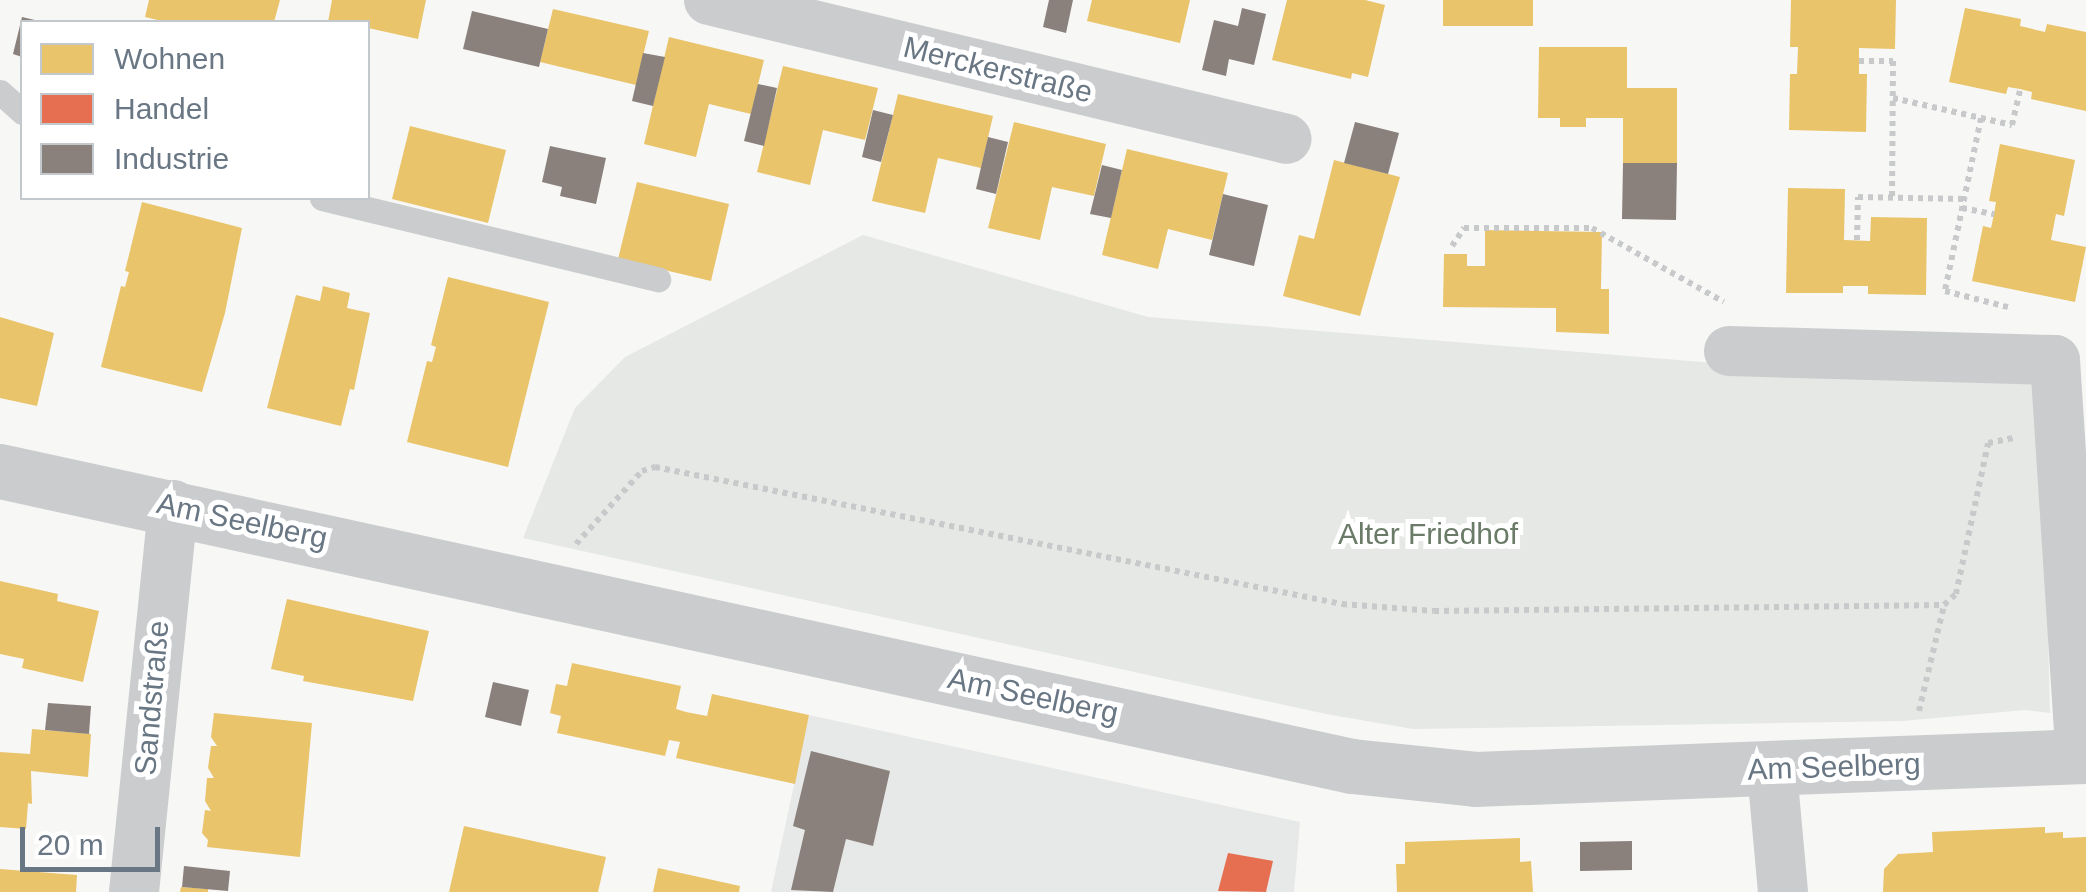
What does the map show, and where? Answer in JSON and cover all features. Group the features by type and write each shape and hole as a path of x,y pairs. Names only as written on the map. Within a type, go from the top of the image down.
{"street":[{"name":"Merckerstraße","path":"709,0 1287,140"},
{"path":"1729,328 2038,359"},
{"name":"Am Seelberg","path":"0,471 173,505 1352,766 1474,779 1772,771 2084,756 2056,360 2038,359"},
{"name":"Sandstraße","path":"134,892 173,505"},
{"path":"1772,771 1783,892"}],"lane":[{"path":"0,92 20,110"},
{"path":"330,200 658,279"}],"path":[{"path":"1860,61 1892,61 1892,198"},
{"path":"1892,98 2012,125 2020,89"},
{"path":"1980,118 1944,291 2039,315 2038,359"},
{"path":"1857,240 1858,198 1964,199"},
{"path":"1962,208 1994,214"},
{"path":"1452,246 1464,228 1592,228 1729,328"},
{"path":"1915,730 1944,605 1956,594 1988,444 2060,429"},
{"path":"550,588 566,556 619,494 642,470 655,468 1342,604 1434,611 1944,605"}],"shaded area":[{"path":"809,715 1300,822 1294,892 771,892"}],"green space":[{"name":"Alter Friedhof","path":"863,235 1148,317 1727,364 2041,368 2050,713 2025,710 1902,721 1413,729 1326,714 523,538 575,408 625,357"}],"building: Wohnen":[{"path":"149,0 280,0 275,20 145,17"},
{"path":"332,0 426,0 418,39 370,28 370,20 328,20"},
{"path":"1092,0 1190,0 1180,43 1087,21"},
{"path":"1287,0 1365,0 1385,5 1368,77 1352,73 1351,79 1272,60"},
{"path":"1443,0 1533,0 1533,26 1443,26"},
{"path":"1791,0 1896,0 1895,49 1859,48 1859,74 1867,74 1866,132 1789,130 1790,74 1797,74 1798,47 1790,47"},
{"path":"1965,8 2021,19 2020,26 2045,32 2047,24 2086,32 2086,111 2031,99 2032,92 2020,89 2008,87 2006,94 1949,82"},
{"path":"553,9 649,31 636,85 540,62"},
{"path":"669,37 764,60 751,114 709,104 696,157 644,144"},
{"path":"1539,47 1627,47 1627,88 1677,88 1677,163 1623,163 1623,118 1586,118 1586,127 1560,127 1560,118 1538,118"},
{"path":"783,66 878,88 865,140 823,130 810,185 757,172"},
{"path":"898,94 993,116 981,168 938,158 925,213 872,201"},
{"path":"1014,122 1106,144 1094,196 1052,187 1040,240 988,228"},
{"path":"410,126 506,150 488,223 392,199"},
{"path":"2000,144 2075,160 2064,216 2056,214 2051,240 2086,247 2075,302 1972,281 1983,226 1991,228 1994,214 1996,202 1989,201"},
{"path":"1127,149 1228,173 1212,240 1168,229 1158,269 1102,255"},
{"path":"1334,160 1400,177 1360,316 1283,296 1299,235 1314,239"},
{"path":"637,182 729,204 711,281 618,259"},
{"path":"1788,188 1845,189 1844,240 1870,241 1871,217 1927,218 1926,295 1868,294 1868,286 1843,286 1843,293 1786,293"},
{"path":"142,202 242,228 225,313 202,392 101,367 121,286 125,287 129,272 125,271"},
{"path":"1485,230 1602,232 1601,289 1609,289 1609,334 1556,332 1556,308 1443,307 1444,254 1467,254 1467,266 1485,266"},
{"path":"448,277 549,302 508,467 407,442 427,361 432,362 436,347 431,345"},
{"path":"323,286 350,293 347,308 370,313 354,390 350,389 341,426 267,408 296,295 320,301"},
{"path":"0,317 54,333 37,406 0,398"},
{"path":"0,581 58,594 57,601 99,611 83,682 22,668 24,659 0,654"},
{"path":"287,599 429,631 413,701 303,681 304,676 271,669"},
{"path":"572,663 681,686 676,709 686,712 707,716 712,694 809,715 795,784 676,758 680,742 669,740 665,756 557,733 561,716 550,713 556,684 567,686"},
{"path":"214,713 312,723 300,857 207,847 208,840 202,833 205,810 211,811 205,801 207,778 214,778 208,768 211,746 217,746 211,737"},
{"path":"32,729 91,734 88,777 31,771 32,804 28,803 26,829 0,827 0,752 30,754"},
{"path":"464,826 606,857 598,892 449,892"},
{"path":"2045,827 2045,833 2063,832 2063,838 2086,837 2086,892 1883,892 1884,869 1898,854 1933,852 1932,832"},
{"path":"1520,838 1520,862 1531,861 1533,892 1397,892 1396,864 1405,864 1405,842"},
{"path":"658,868 740,886 739,892 653,892"},
{"path":"0,869 77,875 76,892 0,892"},
{"path":"181,887 208,889 208,892 180,892"}],"building: Handel":[{"path":"1228,853 1273,861 1266,892 1218,891"}],"building: Industrie":[{"path":"1049,0 1073,0 1066,33 1043,27"},
{"path":"1242,8 1266,14 1254,65 1229,59 1226,76 1202,70 1214,20 1238,26"},
{"path":"472,11 548,29 539,67 463,49"},
{"path":"20,25 20,56 13,54"},
{"path":"643,53 665,57 653,106 632,101"},
{"path":"758,84 777,88 764,146 744,141"},
{"path":"873,110 893,115 881,162 862,157"},
{"path":"1355,122 1399,133 1388,174 1344,163"},
{"path":"988,137 1008,142 996,194 976,189"},
{"path":"550,146 606,158 596,204 560,196 562,187 542,182"},
{"path":"1623,163 1677,163 1676,220 1622,219"},
{"path":"1102,165 1122,170 1111,218 1090,214"},
{"path":"1223,194 1268,205 1254,266 1209,255"},
{"path":"493,682 529,690 521,726 485,717"},
{"path":"48,703 91,706 89,734 45,730"},
{"path":"811,751 890,771 873,846 846,839 833,892 791,890 805,830 793,826"},
{"path":"1632,841 1632,870 1580,871 1580,842"},
{"path":"184,866 230,871 228,891 182,887"}]}
